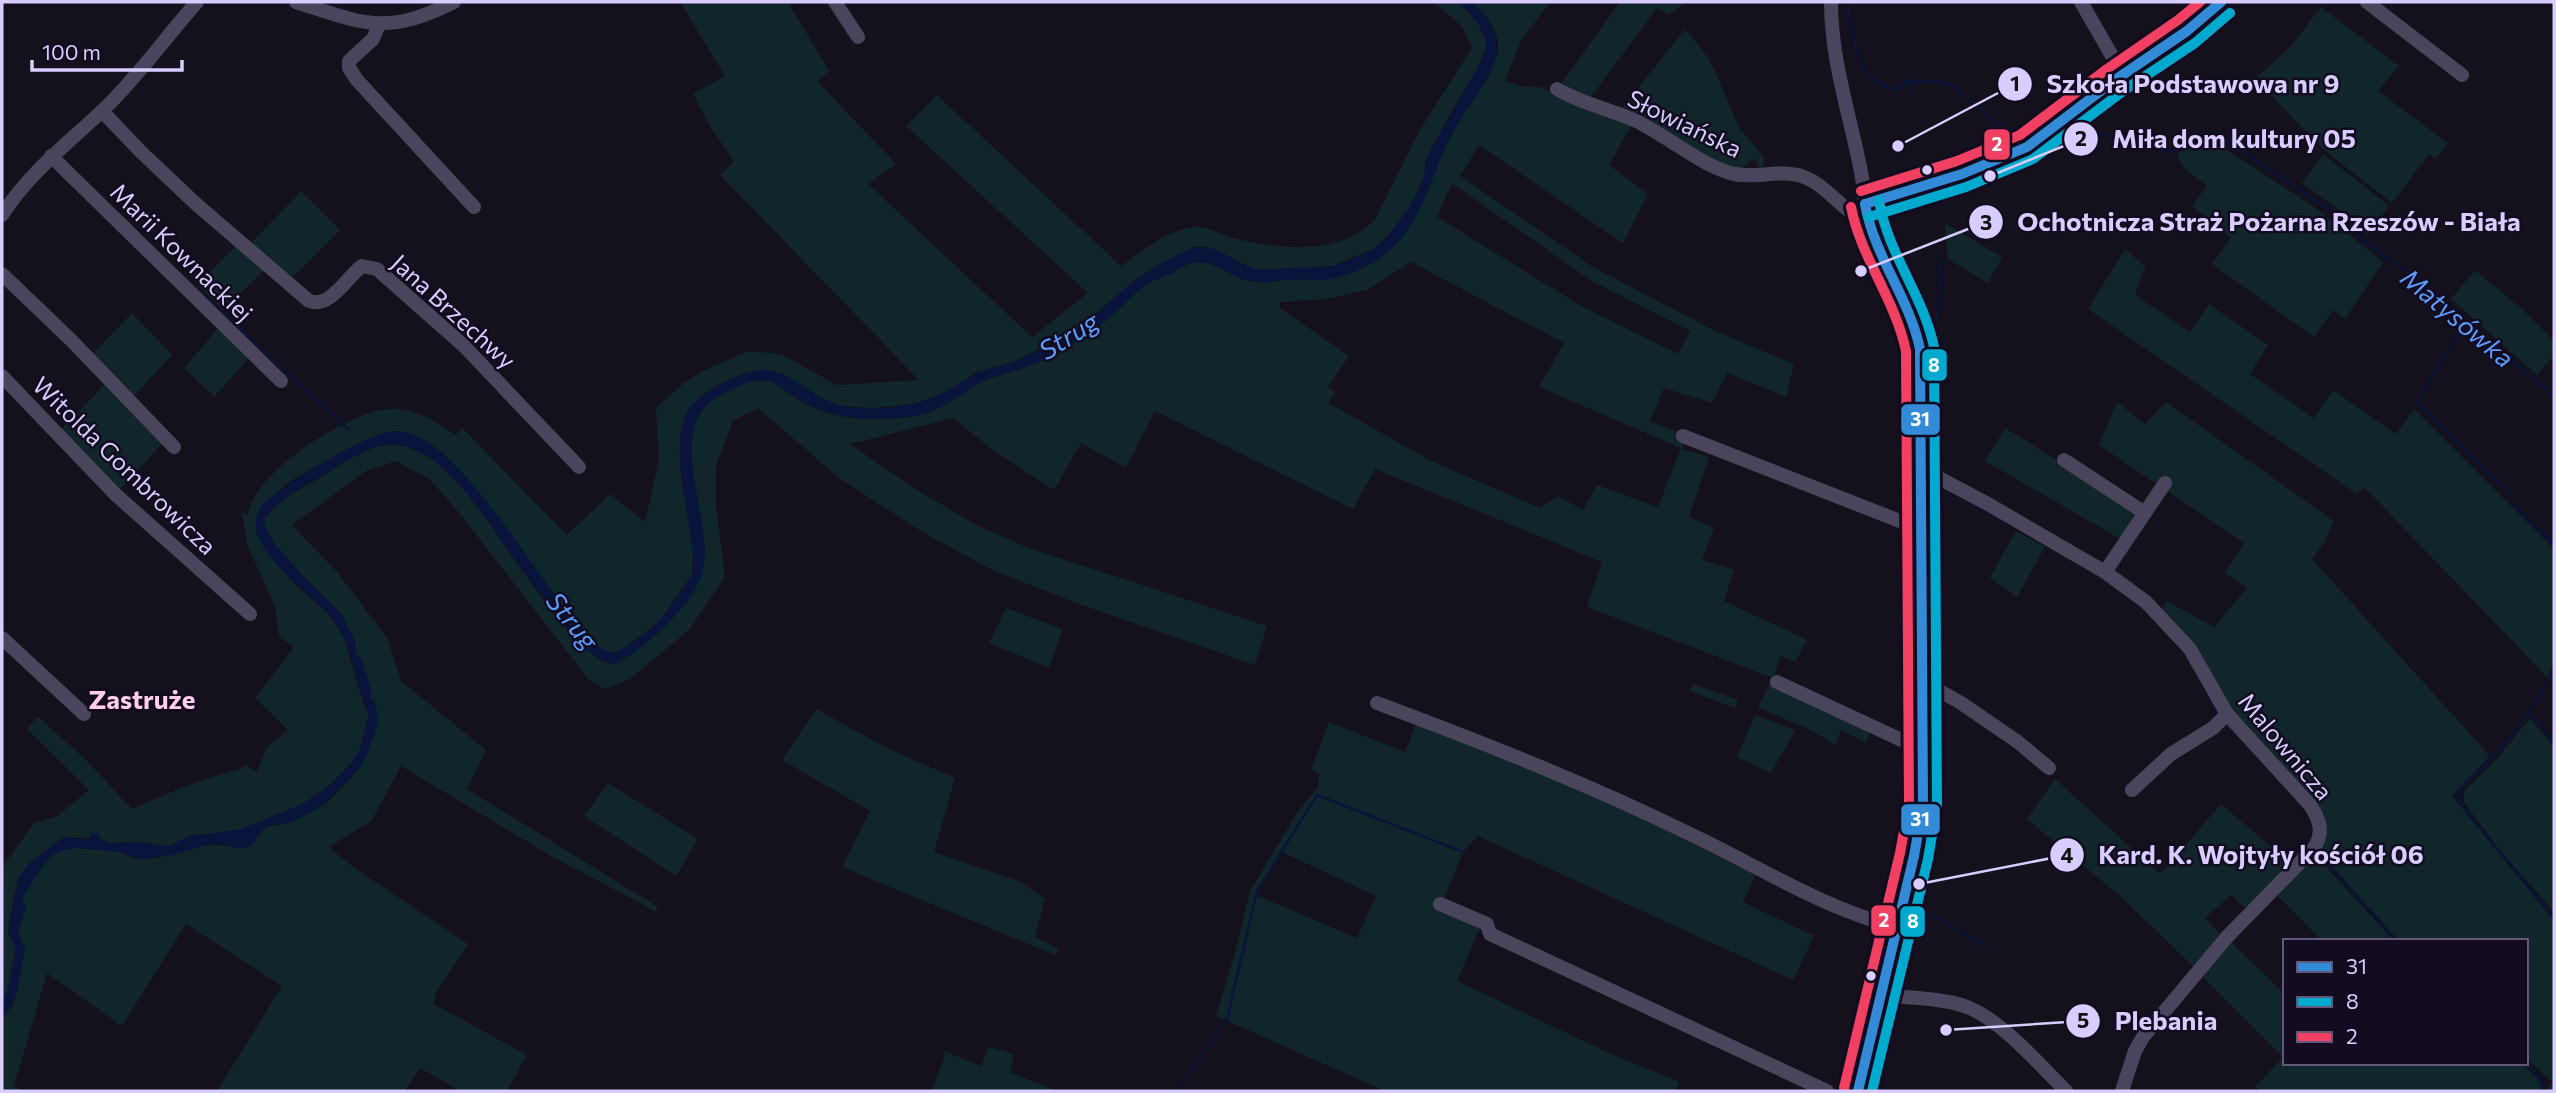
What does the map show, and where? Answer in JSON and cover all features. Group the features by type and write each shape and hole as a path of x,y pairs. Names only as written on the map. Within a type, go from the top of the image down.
{"street":[{"path":"2,215 24,183 102,111 197,2"},
{"path":"296,2 354,20 379,24 400,23 454,2"},
{"path":"835,2 858,37"},
{"path":"1831,2 1840,78 1861,172 1865,210 1880,254 1910,312 1918,337 1923,805 1921,826 1858,1091"},
{"path":"2081,2 2123,75"},
{"path":"1865,210 2016,152 2050,131 2123,75 2187,31 2221,2"},
{"path":"2367,2 2462,75"},
{"path":"379,24 373,40 349,61 349,68 474,207"},
{"name":"Słowiańska","path":"1557,89 1637,122 1722,170 1742,176 1803,176 1823,188 1851,214 1860,218 1865,210"},
{"name":"Jana Brzechwy","path":"102,111 139,151 195,203 309,301 315,303 326,300 362,266 367,265 377,270 457,339 579,467"},
{"name":"Marii Kownackiej","path":"51,156 281,381"},
{"path":"2,274 71,340 174,447"},
{"name":"Witolda Gombrowicza","path":"2,376 122,500 250,614"},
{"path":"1683,436 1910,525 1921,525"},
{"path":"2064,460 2145,513"},
{"name":"Malownicza","path":"1921,474 1937,477 2105,572 2146,602 2172,627 2199,662 2227,714 2310,805 2319,822 2321,836 2307,856 2227,937 2143,1037 2135,1051 2122,1091"},
{"path":"2105,572 2165,484"},
{"path":"2,638 84,714"},
{"path":"1777,682 1923,750"},
{"path":"1923,690 1938,690 1961,703 2018,742 2049,768"},
{"path":"1377,703 1501,749 1586,785 1808,893 1870,920 1897,927"},
{"path":"2132,790 2171,754 2213,728 2227,714"},
{"path":"1440,904 1487,925 1490,934 1828,1091"},
{"path":"1881,995 1958,1004 1975,1010 2006,1033 2066,1091"}],"green space":[{"path":"680,2 788,2 829,71 818,82 896,164 868,184 1032,337 1088,293 906,126 937,95 1121,266 1167,235 1188,228 1203,227 1229,237 1289,247 1328,244 1346,239 1362,230 1376,218 1421,128 1472,48 1462,26 1433,2 1458,2 1478,22 1487,44 1479,67 1425,161 1426,172 1407,212 1375,248 1333,266 1274,270 1252,269 1238,261 1193,247 1139,277 1079,328 1016,361 975,373 952,389 916,404 872,408 840,406 820,398 782,373 750,372 721,384 700,397 682,431 681,448 681,471 693,550 692,575 659,622 620,651 611,653 600,649 555,596 498,517 443,453 422,439 396,431 300,475 278,492 255,531 281,569 328,613 344,638 369,714 360,749 351,764 329,786 303,804 240,830 190,836 167,847 67,837 36,857 19,877 14,897 8,931 16,949 7,992 2,1002 2,868 33,824 57,816 89,790 27,729 38,717 84,758 132,809 245,765 257,772 266,748 288,730 255,698 294,647 279,637 275,607 247,544 242,512 248,515 254,498 267,480 308,445 357,418 380,410 414,412 456,435 462,428 567,535 610,494 645,522 659,459 656,408 684,383 703,371 748,351 781,354 837,385 919,380 720,175 734,161 711,128 693,94 725,76"},
{"path":"1473,2 1550,2 1521,41 1505,81 1523,87 1540,87 1632,124 1609,165 1648,194 1623,243 1479,145 1460,176 1593,267 1715,331 1794,364 1786,397 1727,373 1712,403 1664,388 1650,421 1686,435 1682,449 1709,457 1689,517 1714,528 1702,560 1734,570 1724,601 1807,640 1795,662 1781,656 1773,678 1587,607 1602,562 1375,469 1353,509 1155,411 1126,468 1081,443 1054,490 994,451 953,418 850,444 917,490 978,526 1029,548 1267,626 1255,665 1082,605 992,570 921,531 839,478 758,408 733,421 716,466 716,505 725,577 689,630 630,679 605,689 589,680 457,510 429,479 396,461 366,471 292,525 338,573 387,638 401,681 486,750 467,789 658,907 655,911 553,857 401,766 372,820 329,847 353,867 468,944 436,993 434,1004 527,1055 507,1091 460,1091 420,1068 405,1091 217,1091 282,986 186,924 122,1026 47,973 14,1086 23,1091 2,1091 2,1019 12,1006 25,949 18,931 18,924 26,909 22,898 50,857 77,847 111,850 139,859 163,856 199,846 222,845 234,848 258,837 263,829 269,826 292,822 328,802 359,769 375,733 376,705 371,698 362,661 356,653 342,615 274,543 265,526 264,519 286,498 344,462 371,449 398,445 417,451 451,475 557,617 580,642 605,663 669,618 690,597 697,585 703,564 703,539 692,460 692,436 699,415 714,398 736,386 753,381 770,381 804,403 846,417 870,419 917,415 936,410 982,381 1027,366 1058,351 1095,328 1144,286 1186,265 1211,264 1249,281 1259,282 1348,274 1377,260 1394,245 1407,228 1446,145 1497,55 1498,40 1492,26","holes":["1453,184 1592,281 1690,331 1678,354 1583,307 1437,217","1411,262 1564,343 1539,387 1681,448 1658,507 1597,485 1583,510 1558,496 1540,508 1429,460 1329,403 1335,392 1328,387 1349,356 1280,308 1280,302 1326,299 1367,290"]},
{"path":"1620,2 1685,2 1669,15 1657,8 1591,97 1560,85"},
{"path":"2321,7 2399,66 2378,91 2448,143 2436,159 2429,154 2392,203 2324,150 2255,79 2292,45"},
{"path":"1685,29 1707,56 1739,128 1764,157 1762,172 1754,158 1740,170 1724,167 1622,108"},
{"path":"2210,139 2313,206 2383,262 2345,319 2333,310 2314,337 2212,264 2231,238 2192,206 2207,186 2185,168 2177,154 2201,140"},
{"path":"2323,154 2389,206 2367,235 2302,183"},
{"path":"301,191 340,230 289,281 248,246"},
{"path":"1945,223 2002,257 1988,283 1948,259"},
{"path":"237,245 265,269 224,310 197,285"},
{"path":"2125,249 2145,266 2135,295 2190,332 2209,304 2268,345 2250,374 2314,418 2333,390 2396,434 2414,409 2554,549 2554,664 2547,677 2364,487 2357,494 2088,309"},
{"path":"2475,270 2521,308 2554,341 2554,355 2537,375 2451,299"},
{"path":"132,313 172,355 131,399 91,356"},
{"path":"226,319 257,349 214,397 184,368"},
{"path":"105,384 163,443 116,493 59,432"},
{"path":"2117,402 2145,424 2166,402 2334,521 2324,543 2312,559 2490,756 2452,796 2554,921 2554,1091 2546,1091 2552,1082 2528,1060 2528,939 2397,939 2317,849 2324,825 2232,715 2160,610 2167,601 2214,627 2247,588 2225,573 2244,543 2099,445"},
{"path":"2005,428 2140,514 2122,540 1985,461"},
{"path":"2016,531 2045,547 2017,597 1990,578"},
{"path":"1006,608 1063,629 1049,668 989,643"},
{"path":"1770,683 1870,730 1866,743 1841,730 1835,745 1811,730 1758,707"},
{"path":"1693,684 1738,700 1735,708 1689,691"},
{"path":"816,709 889,749 955,778 934,852 1021,882 1045,899 1035,937 1059,949 1055,955 842,867 870,811 782,760"},
{"path":"1755,715 1795,730 1771,773 1737,757"},
{"path":"2530,718 2554,747 2554,912 2498,848 2464,802 2464,791 2497,759"},
{"path":"1417,721 1544,770 1758,871 1743,902 1814,936 1793,980 1478,836 1463,852 1441,906 1481,925 1457,981 1613,1055 1680,1082 1674,1091 1385,1091 1216,1016 1250,891 1297,813 1318,787 1319,773 1311,770 1329,722 1405,752","holes":["1282,852 1376,896 1357,938 1256,895"]},
{"path":"2055,779 2160,874 2221,804 2290,863 2248,911 2231,895 2205,918 2223,937 2197,970 2120,896 2027,819"},
{"path":"608,783 698,839 676,876 584,816"},
{"path":"2313,853 2393,939 2320,939 2275,893"},
{"path":"2229,940 2283,993 2283,1057 2201,975"},
{"path":"989,1047 1014,1054 1010,1072 1057,1091 931,1091 945,1056 944,1051 981,1066"},
{"path":"2283,1057 2283,1065 2523,1065 2542,1087 2539,1091 2262,1091 2255,1087"}],"water":[{"name":"Strug","path":"1458,2 1473,2 1487,20 1495,36 1497,50 1494,65 1448,141 1426,196 1408,230 1396,245 1381,257 1351,273 1332,279 1268,282 1243,279 1205,263 1188,264 1146,285 1106,321 1061,351 1031,365 985,380 941,407 915,416 868,419 832,414 805,403 764,380 738,386 719,396 702,411 694,430 694,478 705,552 697,586 666,625 640,648 615,664 601,660 585,647 530,580 466,492 451,475 417,451 398,445 374,448 352,458 289,496 264,518 265,526 274,543 342,615 355,641 356,653 362,661 371,698 376,705 378,723 366,757 359,769 321,807 292,822 268,826 252,845 244,848 234,848 222,843 168,856 138,859 120,852 75,848 53,854 22,898 26,909 18,931 25,949 17,992 12,1006 2,1019 2,1002 7,992 16,949 8,931 19,877 30,862 67,837 89,840 91,834 98,833 100,839 111,843 140,842 167,847 190,836 239,830 303,804 329,786 351,764 360,749 369,714 342,634 326,611 277,565 258,537 256,523 260,509 291,483 355,445 386,433 397,431 427,442 458,468 489,505 575,621 597,645 619,651 658,622 692,574 694,565 681,476 680,444 685,416 700,398 737,376 766,370 777,372 839,405 876,408 913,404 936,396 977,373 1016,361 1046,347 1083,324 1145,273 1189,249 1212,249 1253,269 1262,270 1326,267 1365,253 1386,238 1414,200 1424,177 1425,161 1485,54 1483,32"}],"waterway":[{"name":"Matysówka","path":"1848,2 1851,29 1859,57 1874,79 1885,86 1899,89 1908,80 1917,83 1936,81 1955,86 1969,100 1981,106 1993,122 2003,125 2008,131 2035,122 2049,123"},
{"path":"2210,23 2233,2"},
{"path":"2073,126 2197,35"},
{"path":"1908,80 1913,93"},
{"name":"Matysówka","path":"2069,124 2167,152 2198,133 2218,135 2331,211 2554,396"},
{"path":"1934,325 1941,291 1940,256"},
{"path":"199,291 348,429"},
{"path":"2465,323 2417,402 2511,494"},
{"path":"1931,390 1932,333"},
{"path":"1931,410 1931,436"},
{"path":"1930,469 1931,445"},
{"path":"1931,499 1932,684"},
{"path":"1969,502 2003,521"},
{"path":"2514,505 2554,545"},
{"path":"2554,671 2513,734 2494,757 2464,784 2457,795 2468,814 2554,918"},
{"path":"2208,694 2217,713"},
{"path":"1932,695 1933,709"},
{"path":"2529,714 2554,743"},
{"path":"1933,720 1933,766"},
{"path":"2226,724 2236,734"},
{"path":"1926,853 1933,818 1933,778"},
{"path":"1178,1091 1227,1019 1257,891 1317,795 1463,852"},
{"path":"2317,853 2396,939"},
{"path":"1919,908 1984,945"},
{"path":"2526,1065 2541,1080 2542,1091"}],"transit line":[{"name":"2","path":"1861,191 1957,161 2020,135 2200,2"},
{"name":"31","path":"1865,204 1962,174 2027,147 2115,80 2187,31 2221,2"},
{"name":"8","path":"1869,217 1966,187 2033,159 2123,91 2195,43 2230,13"},
{"name":"8","path":"1872,1091 1928,859 1937,805 1934,347 1922,310 1890,239 1879,201"},
{"name":"31","path":"1858,1091 1914,856 1923,805 1920,349 1908,312 1869,223 1865,204"},
{"name":"2","path":"1844,1088 1900,853 1909,804 1906,351 1894,314 1862,244 1851,207"}],"place":[{"name":"Szkoła Podstawowa nr 9","path":"1898,146"},
{"name":"Miła dom kultury 05","path":"1990,176"},
{"name":"Ochotnicza Straż Pożarna Rzeszów - Biała","path":"1861,271"},
{"name":"Kard. K. Wojtyły kościół 06","path":"1919,884"},
{"name":"Plebania","path":"1946,1030"}],"district":[{"name":"Zastruże","path":"142,698"}]}
